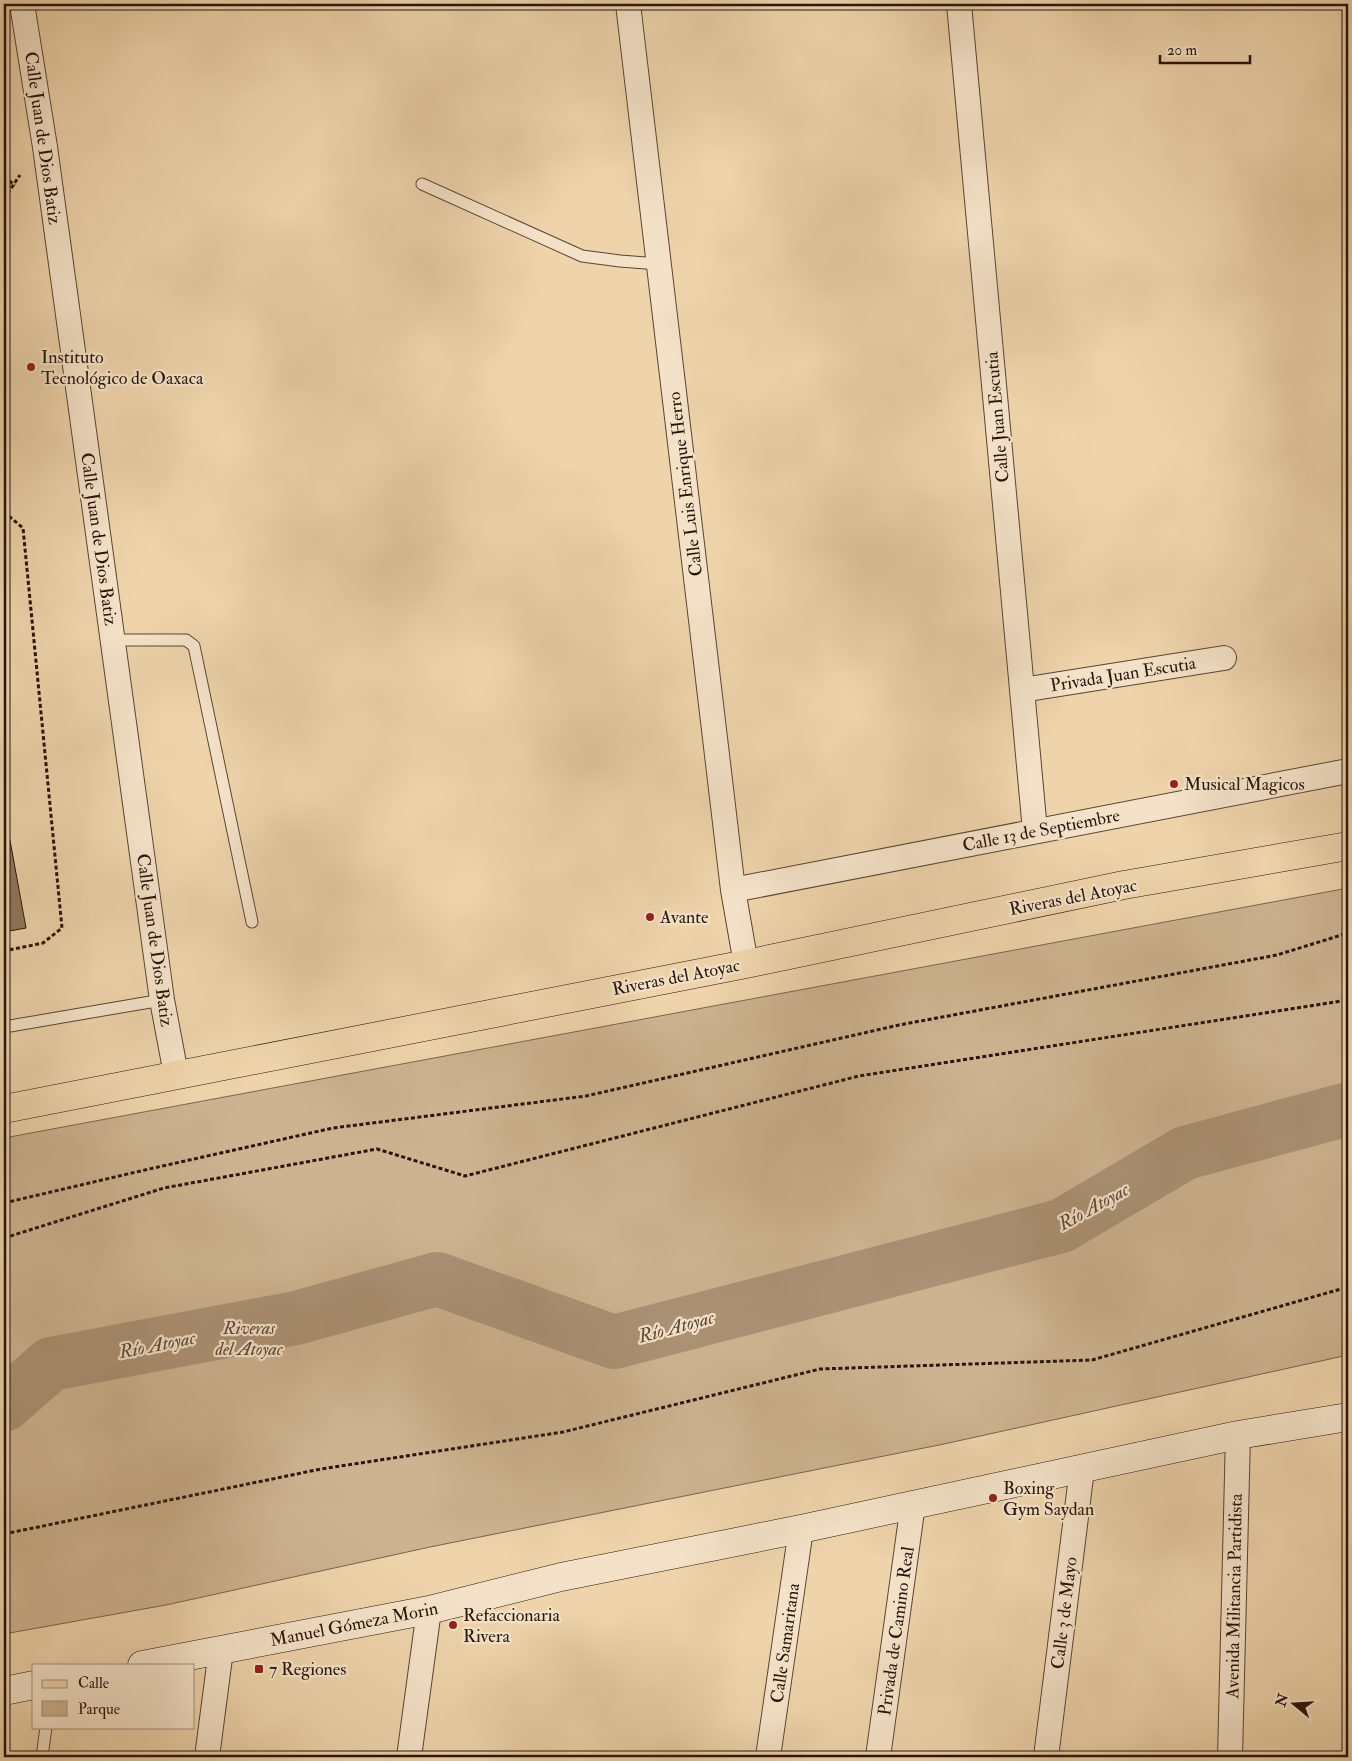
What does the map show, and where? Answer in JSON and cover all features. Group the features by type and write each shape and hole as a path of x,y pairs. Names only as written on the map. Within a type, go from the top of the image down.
{"main road":[{"name":"Riveras del Atoyac","path":"4,1109 746,964 1124,886 1348,846"}],"street":[{"name":"Calle Juan de Dios Batiz","path":"22,4 45,147 162,1000 176,1074"},
{"name":"Calle Luis Enrique Herro","path":"628,4 734,890 746,964"},
{"name":"Calle Juan Escutia","path":"959,4 1035,831"},
{"name":"Privada Juan Escutia","path":"1022,690 1224,658"},
{"name":"Calle 13 de Septiembre","path":"734,890 1348,771"},
{"name":"Manuel Gómeza Morin","path":"147,1664 429,1610 561,1577 801,1529 1238,1436 1348,1417"},
{"name":"Avenida Militancia Partidista","path":"1230,1757 1238,1436"},
{"name":"Calle 3 de Mayo","path":"1046,1757 1082,1469"},
{"name":"Privada de Camino Real","path":"878,1757 913,1504"},
{"name":"Calle Samaritana","path":"768,1757 801,1529"},
{"path":"409,1757 429,1610"},
{"path":"207,1757 221,1650"},
{"path":"4,1691 32,1685"}],"lane":[{"path":"422,184 582,256 659,264"},
{"path":"112,640 186,640 194,646 252,922"},
{"path":"4,1027 162,1000"},
{"path":"42,1757 46,1728"}],"path":[{"path":"4,177 15,185"},
{"path":"4,512 23,528 62,928 43,943 4,951"},
{"path":"4,1203 333,1128 586,1096 899,1025 1277,955 1348,933"},
{"path":"4,1238 164,1188 377,1149 465,1176 859,1076 1348,1000"},
{"path":"4,1534 321,1469 563,1432 820,1369 1092,1360 1348,1286"}],"green space":[{"name":"Riveras del Atoyac","path":"1348,888 1348,1355 944,1444 430,1547 166,1605 4,1634 4,1138"}],"building":[{"path":"9,835 26,928 4,932 4,836"}],"waterway":[{"name":"Río Atoyac","path":"4,1405 51,1364 296,1318 437,1279 614,1342 1061,1226 1185,1153 1348,1109"}],"place":[{"name":"Instituto Tecnológico de Oaxaca","path":"31,367"},
{"name":"Musical Magicos","path":"1174,784"},
{"name":"Avante","path":"650,917"},
{"name":"Boxing Gym Saydan","path":"993,1498"},
{"name":"Refaccionaria Rivera","path":"453,1625"},
{"name":"7 Regiones","path":"259,1669"}]}
